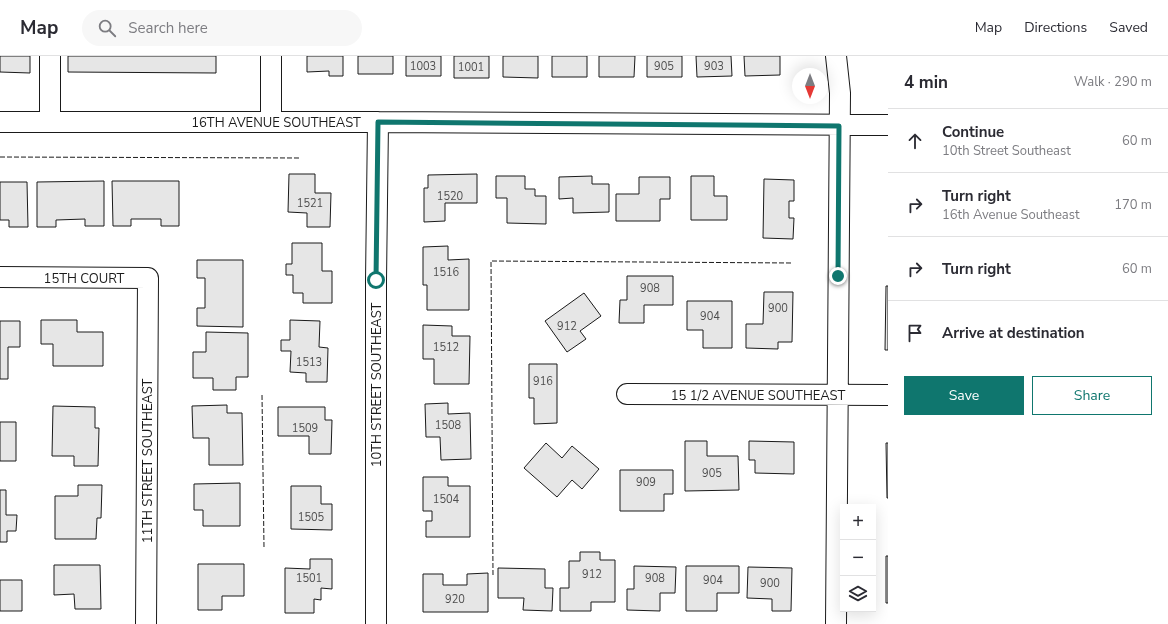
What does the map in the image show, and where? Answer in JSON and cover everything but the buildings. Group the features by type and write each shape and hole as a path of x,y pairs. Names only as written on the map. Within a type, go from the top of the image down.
{"street":[{"path":"50,56 50,122"},
{"path":"271,56 271,122"},
{"path":"836,56 840,93 836,624"},
{"name":"16TH AVENUE SOUTHEAST","path":"0,122 378,122 839,126 888,125"},
{"name":"10TH STREET SOUTHEAST","path":"376,624 376,280 378,122"},
{"name":"15TH COURT","path":"0,277 148,278 148,298"},
{"name":"11TH STREET SOUTHEAST","path":"146,624 148,298"},
{"name":"15 1/2 AVENUE SOUTHEAST","path":"627,394 888,395"}],"fence":[{"path":"0,157 299,158"},
{"path":"493,575 491,261 792,263"},
{"path":"262,395 264,547"}],"route":[{"path":"376,280 378,122 839,126 838,276"}]}
